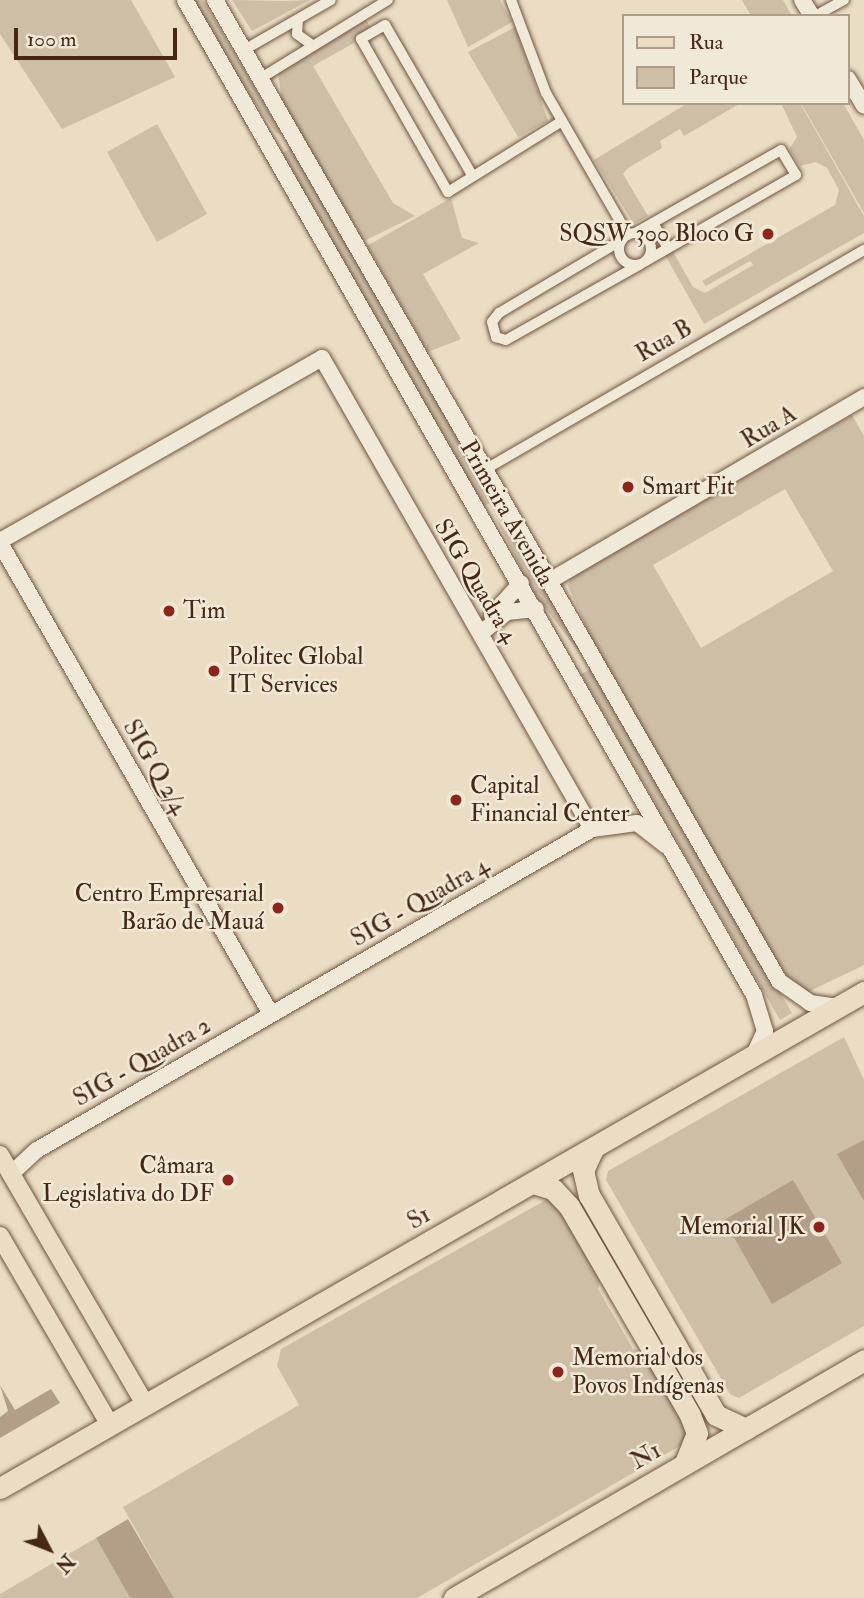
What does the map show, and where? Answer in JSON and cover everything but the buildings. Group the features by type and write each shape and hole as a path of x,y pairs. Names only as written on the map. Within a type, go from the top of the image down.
{"highway":[{"name":"S1","path":"0,1488 864,992"},
{"path":"593,1149 583,1170 589,1195 716,1415 746,1429"},
{"path":"533,1183 553,1189 569,1206 690,1415 697,1433 685,1464"},
{"name":"N1","path":"460,1596 864,1360"}],"main road":[{"path":"1,1156 146,1406"},
{"path":"0,1236 110,1425"}],"street":[{"name":"Primeira Avenida","path":"215,0 551,580 779,981 810,1003 838,1007"},
{"path":"244,50 331,0"},
{"path":"261,78 311,44 388,0"},
{"path":"511,0 562,121 628,236 625,261 643,263"},
{"path":"818,14 844,0"},
{"name":"Primeira Avenida","path":"186,2 570,665 759,1005 765,1031 754,1055"},
{"path":"298,20 297,34 311,44"},
{"path":"472,175 385,25 361,39 448,192 562,121"},
{"path":"850,82 864,106"},
{"path":"268,142 279,145 293,132"},
{"path":"780,150 796,175 506,340 496,337 492,322 499,313 653,223 780,150"},
{"path":"653,223 668,248"},
{"path":"628,236 648,240 643,263"},
{"name":"Rua B","path":"486,469 864,250"},
{"name":"SIG Quadra 4","path":"0,542 322,358 592,829"},
{"name":"Rua A","path":"551,580 864,397"},
{"path":"485,521 494,508 509,510"},
{"name":"SIG Q 2/4","path":"0,542 271,1014"},
{"path":"479,628 521,583"},
{"path":"463,602 491,615"},
{"path":"479,628 507,612 536,609"},
{"path":"570,665 584,666 591,653"},
{"path":"592,829 637,823 678,858"},
{"name":"SIG - Quadra 4","path":"271,1014 592,829"},
{"name":"SIG - Quadra 2","path":"11,1174 37,1150 271,1014"},
{"name":"SIG - Quadra 2","path":"1,1156 37,1150"}],"green space":[{"path":"0,0 131,0 175,77 62,129 0,34"},
{"path":"194,0 203,0 282,134 276,133 234,73"},
{"path":"232,0 284,1 310,0 252,31"},
{"path":"447,0 500,0 512,22 468,47"},
{"path":"742,0 783,0 791,14 750,14"},
{"path":"366,20 373,32 313,66 393,203 415,216 364,241 282,102 278,72"},
{"path":"515,27 548,121 518,137 468,52"},
{"path":"685,105 738,105 684,136 680,129 660,141 662,148 628,168 623,174 648,216 634,224 594,160"},
{"path":"782,105 801,105 864,216 864,233 704,324 665,255 672,250 693,287 705,293 753,265 750,261 706,286 702,281 835,205 839,190 827,168 816,162 800,166 789,149 797,137"},
{"path":"802,105 844,105 864,140 864,213"},
{"path":"157,124 207,214 157,242 107,152"},
{"path":"293,147 496,500 484,506 281,154"},
{"path":"451,198 462,238 479,243 423,274 461,339 428,352 367,246"},
{"path":"852,415 864,436 864,965 806,993 788,982 597,651 568,586 570,578","holes":["785,489 833,571 701,648 653,565"]},
{"path":"495,517 545,584 583,657 533,592"},
{"path":"593,668 792,1013 780,1020 581,674"},
{"path":"844,1037 864,1080 864,1326 739,1398 730,1394 606,1180 608,1171"},
{"path":"551,1197 601,1278 598,1289 633,1349 644,1351 689,1430 685,1443 417,1598 174,1598 123,1507 299,1405 277,1366 281,1349"},
{"path":"96,1538 130,1598 0,1598 0,1594"}],"shaded area":[{"path":"864,1140 864,1201 837,1154"},
{"path":"793,1180 842,1263 772,1304 724,1220"},
{"path":"0,1385 15,1410 51,1389 60,1403 0,1438 0,1417 8,1411"},
{"path":"128,1519 174,1598 130,1598 96,1538"}],"place":[{"name":"SQSW 300 Bloco G","path":"768,234"},
{"name":"Smart Fit","path":"628,487"},
{"name":"Tim","path":"169,611"},
{"name":"Politec Global IT Services","path":"214,671"},
{"name":"Capital Financial Center","path":"456,800"},
{"name":"Centro Empresarial Barão de Mauá","path":"278,908"},
{"name":"Câmara Legislativa do DF","path":"228,1180"},
{"name":"Memorial JK","path":"819,1227"},
{"name":"Memorial dos Povos Indígenas","path":"558,1372"}]}
